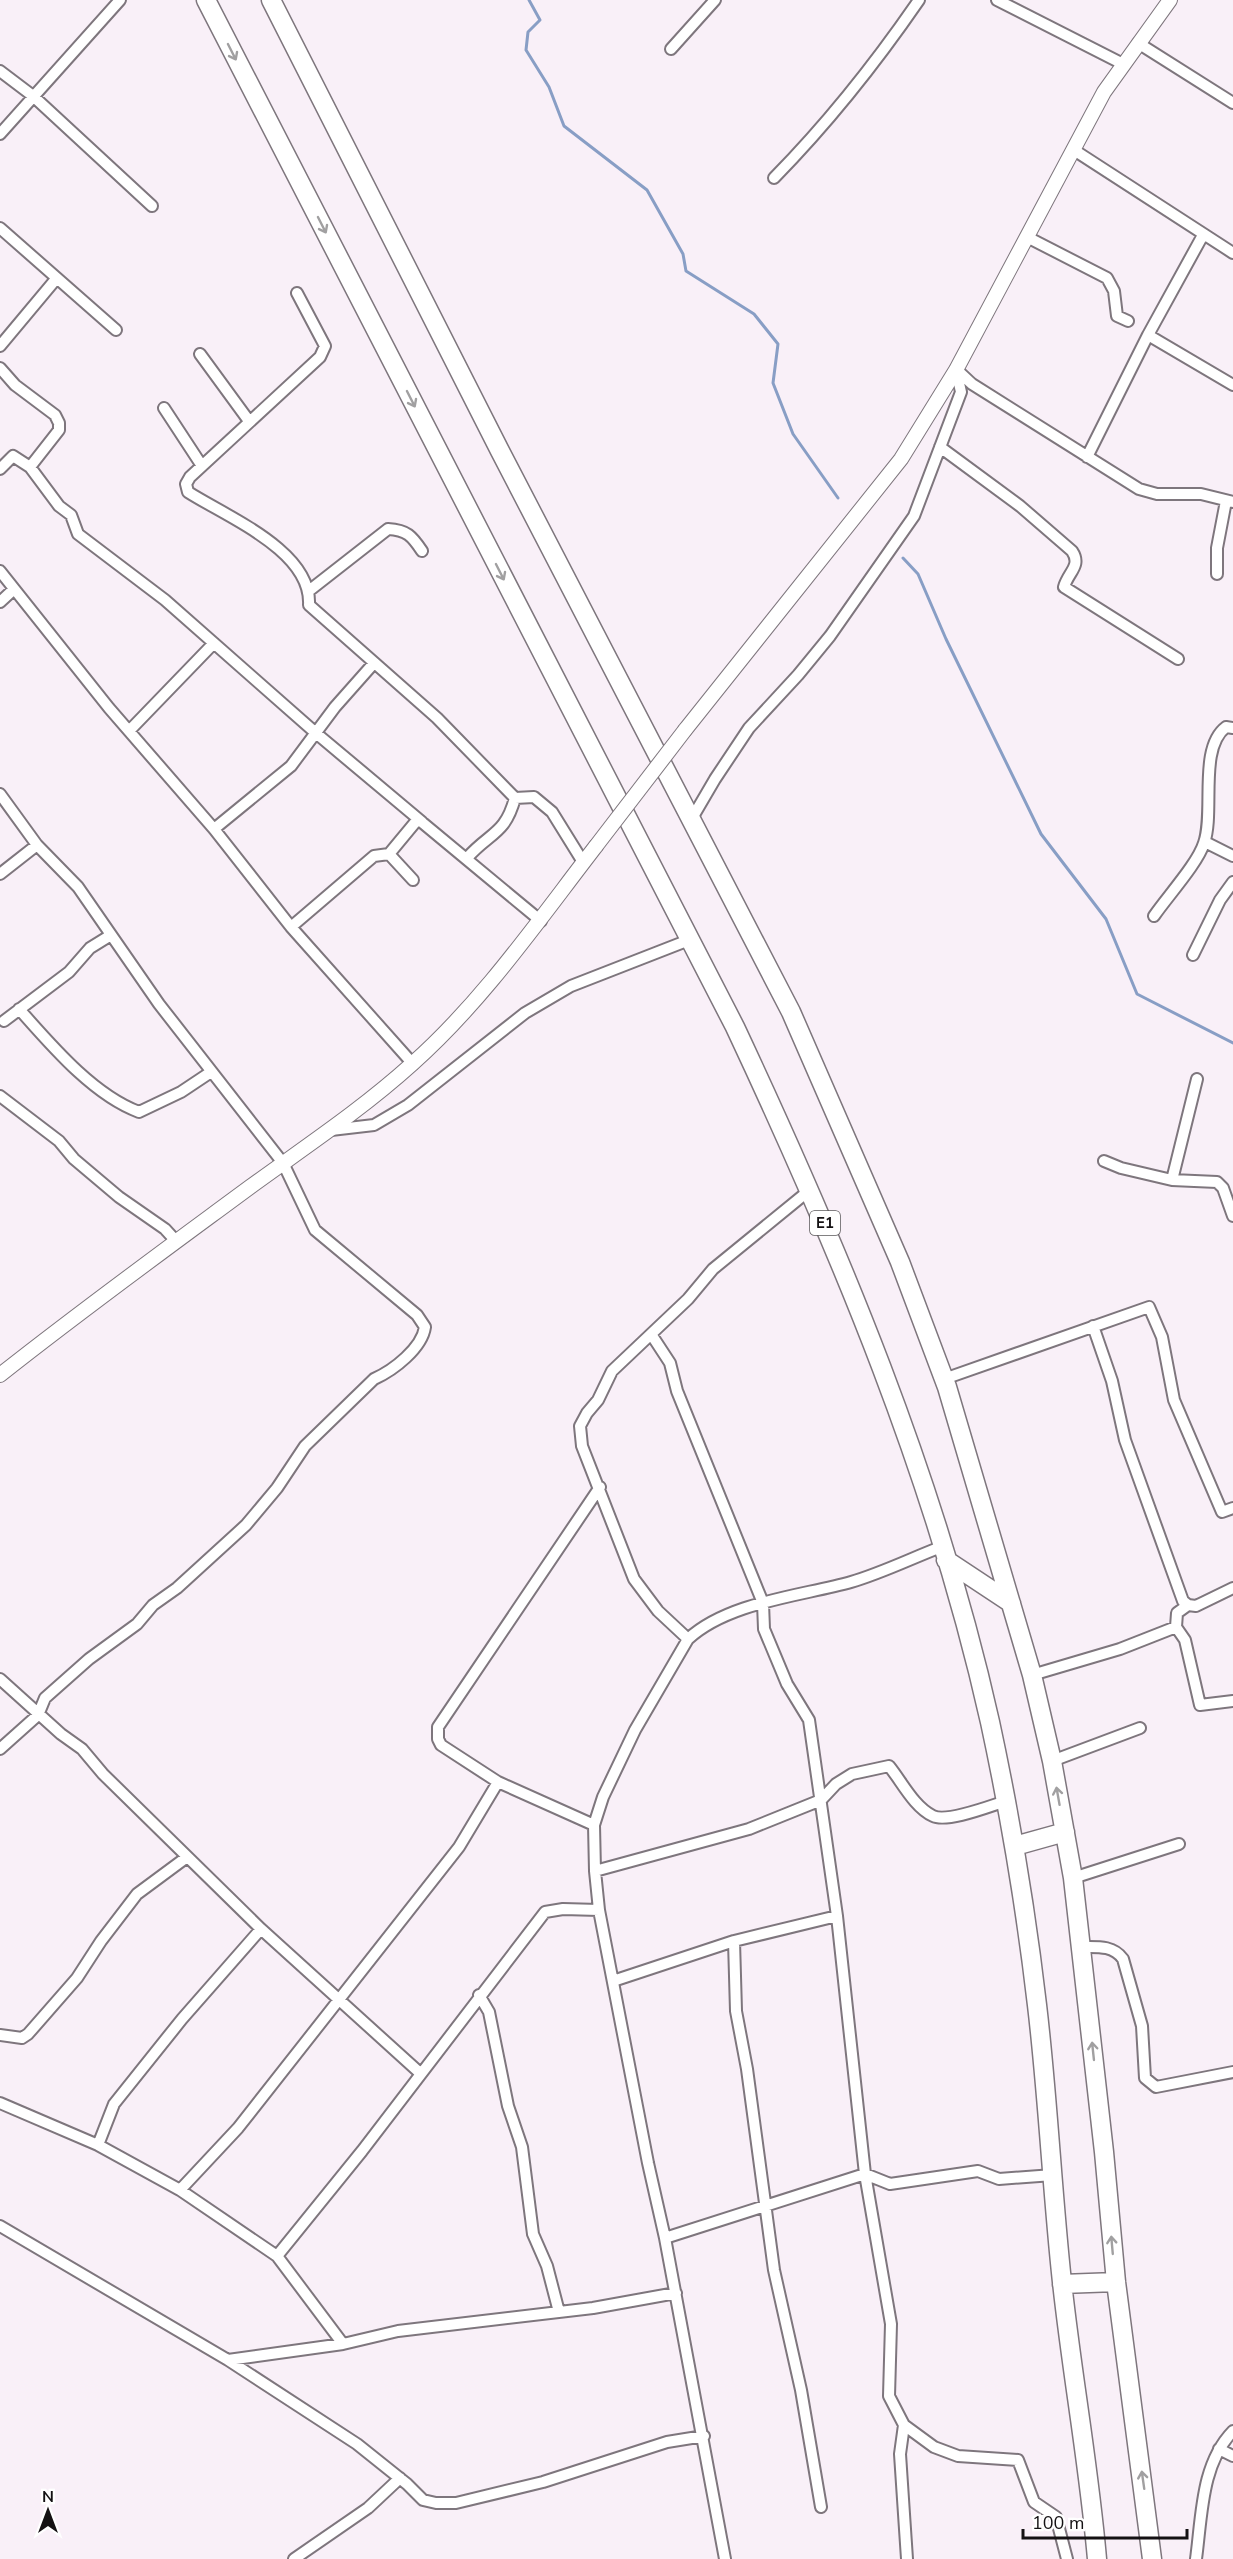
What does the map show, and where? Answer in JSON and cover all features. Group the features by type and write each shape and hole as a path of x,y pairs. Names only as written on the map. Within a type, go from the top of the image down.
{"highway":[{"name":"E1","path":"206,0 735,1027 810,1189 870,1335 905,1429 944,1553 989,1718 1015,1846 1037,2004 1062,2284 1089,2473 1097,2559"},
{"path":"271,0 500,451 791,1012 900,1262 944,1379 980,1490 1032,1675 1052,1761 1065,1832 1081,1947 1116,2282 1152,2559"},
{"path":"944,1553 1011,1603"},
{"path":"1015,1846 1065,1832"},
{"path":"1062,2284 1116,2282"}],"main road":[{"path":"0,1375 176,1241 331,1130 413,1064 460,1016 541,921 583,862 685,730 844,534 901,459 956,370 1104,92 1170,0"}],"street":[{"path":"0,134 120,0"},
{"path":"671,49 715,0"},
{"path":"774,178 821,130 872,69 919,0"},
{"path":"997,0 1123,64"},
{"path":"1137,43 1233,103"},
{"path":"0,71 33,96 152,206"},
{"path":"1074,150 1233,254"},
{"path":"0,228 116,330"},
{"path":"1087,457 1148,335 1203,236"},
{"path":"1027,237 1107,278 1114,291 1117,316 1128,321"},
{"path":"0,346 56,279"},
{"path":"297,293 325,346 320,357 202,465 186,484 188,492 273,542 294,566 310,590 309,605 437,718 515,798 534,797 552,812 583,862"},
{"path":"1148,335 1233,385"},
{"path":"200,354 249,421"},
{"path":"0,368 15,385 55,415 59,423 54,437 30,467"},
{"path":"691,820 748,728 798,675 830,636 914,516 961,392 956,370"},
{"path":"956,370 972,384 1140,489 1156,494 1201,494 1230,502 1217,548 1217,574"},
{"path":"164,408 202,465"},
{"path":"940,447 1020,506 1072,551 1077,558 1076,566 1066,578 1064,587 1178,659"},
{"path":"0,469 13,456 30,467 58,506 71,515 78,534 165,600 317,734 541,921"},
{"path":"310,590 388,529 402,530 413,536 422,552"},
{"path":"0,571 13,590 214,830 291,927 413,1064"},
{"path":"0,602 13,590"},
{"path":"129,731 214,643"},
{"path":"214,830 291,766 317,734 335,706 374,663"},
{"path":"1154,916 1205,842 1212,747 1219,732 1226,726 1233,728"},
{"path":"0,794 37,845 78,887 159,1004 283,1163 315,1230 417,1316 425,1327 423,1340 385,1374 374,1378 305,1446 277,1488 246,1525 177,1588 153,1605 137,1624 89,1659 45,1698 38,1715 0,1749"},
{"path":"467,858 482,841 498,833 510,817 515,798"},
{"path":"291,927 374,856 389,854 418,819 422,822"},
{"path":"1205,842 1233,856"},
{"path":"0,874 37,845"},
{"path":"389,854 413,880"},
{"path":"1193,955 1220,900 1233,882"},
{"path":"4,1021 69,972 90,948 111,935"},
{"path":"331,1130 374,1125 408,1105 525,1013 571,986 689,940"},
{"path":"19,1009 48,1042 107,1095 139,1112 181,1092 211,1072"},
{"path":"1172,1180 1197,1078"},
{"path":"0,1096 58,1141 74,1159 119,1197 165,1229 176,1241"},
{"path":"1104,1161 1121,1168 1172,1180 1217,1182 1222,1188 1233,1216"},
{"path":"688,1639 658,1611 634,1579 600,1487 582,1446 580,1426 598,1400 612,1371 688,1299 713,1269 810,1189"},
{"path":"944,1379 1149,1307 1162,1337 1174,1400 1222,1512 1233,1508"},
{"path":"1093,1326 1112,1381 1125,1440 1183,1601 1188,1605 1196,1606 1233,1588"},
{"path":"651,1334 670,1363 677,1391 763,1603 764,1629 787,1684 809,1720 837,1916 865,2174 891,2324 889,2396 904,2425 934,2447 958,2456 1018,2460 1034,2502 1056,2517 1067,2559"},
{"path":"594,1825 498,1782 441,1745 438,1739 438,1727 600,1487"},
{"path":"725,2559 704,2436 599,1910 594,1825 603,1797 634,1730 688,1639 698,1630 763,1603 853,1581 944,1553"},
{"path":"1188,1605 1177,1613 1176,1627 1185,1640 1200,1705 1233,1701"},
{"path":"1032,1675 1120,1649 1176,1627"},
{"path":"0,1679 38,1715 82,1749 103,1774 261,1929 420,2073"},
{"path":"1052,1761 1140,1728"},
{"path":"595,1871 748,1829 821,1800 836,1784 852,1774 890,1766 920,1806 934,1817 948,1818 1006,1801"},
{"path":"180,2190 238,2128 459,1847 498,1782"},
{"path":"1073,1878 1179,1845"},
{"path":"0,2035 22,2038 28,2034 76,1978 101,1941 138,1894 188,1857"},
{"path":"277,2256 362,2151 479,1995 545,1912 563,1909 599,1910"},
{"path":"613,1981 734,1941 837,1916"},
{"path":"98,2145 114,2104 182,2019 261,1929"},
{"path":"734,1941 736,2011 747,2069 774,2270 801,2390 821,2507"},
{"path":"1081,1947 1107,1948 1118,1951 1123,1959 1142,2026 1145,2078 1156,2088 1233,2072"},
{"path":"479,1995 489,2012 508,2106 522,2147 533,2234 547,2266 559,2312"},
{"path":"0,2103 98,2145 180,2190 277,2256 343,2344"},
{"path":"665,2238 865,2174 890,2184 978,2171 999,2179 1053,2175"},
{"path":"0,2226 228,2360 357,2444 400,2478 423,2500 436,2503 456,2503 543,2482 668,2442 704,2436"},
{"path":"228,2360 343,2344 398,2331 593,2308 675,2293"},
{"path":"904,2425 900,2454 907,2559"},
{"path":"1196,2559 1207,2475 1221,2443 1233,2431"},
{"path":"1220,2449 1233,2456"},
{"path":"294,2559 369,2508 400,2478"}],"waterway":[{"path":"529,0 540,20 528,32 526,50 549,87 564,126 647,190 683,254 686,271 754,314 778,344 773,383 793,434 838,498"},
{"path":"903,558 918,574 946,639 1041,834 1106,919 1137,994 1233,1043"}]}
